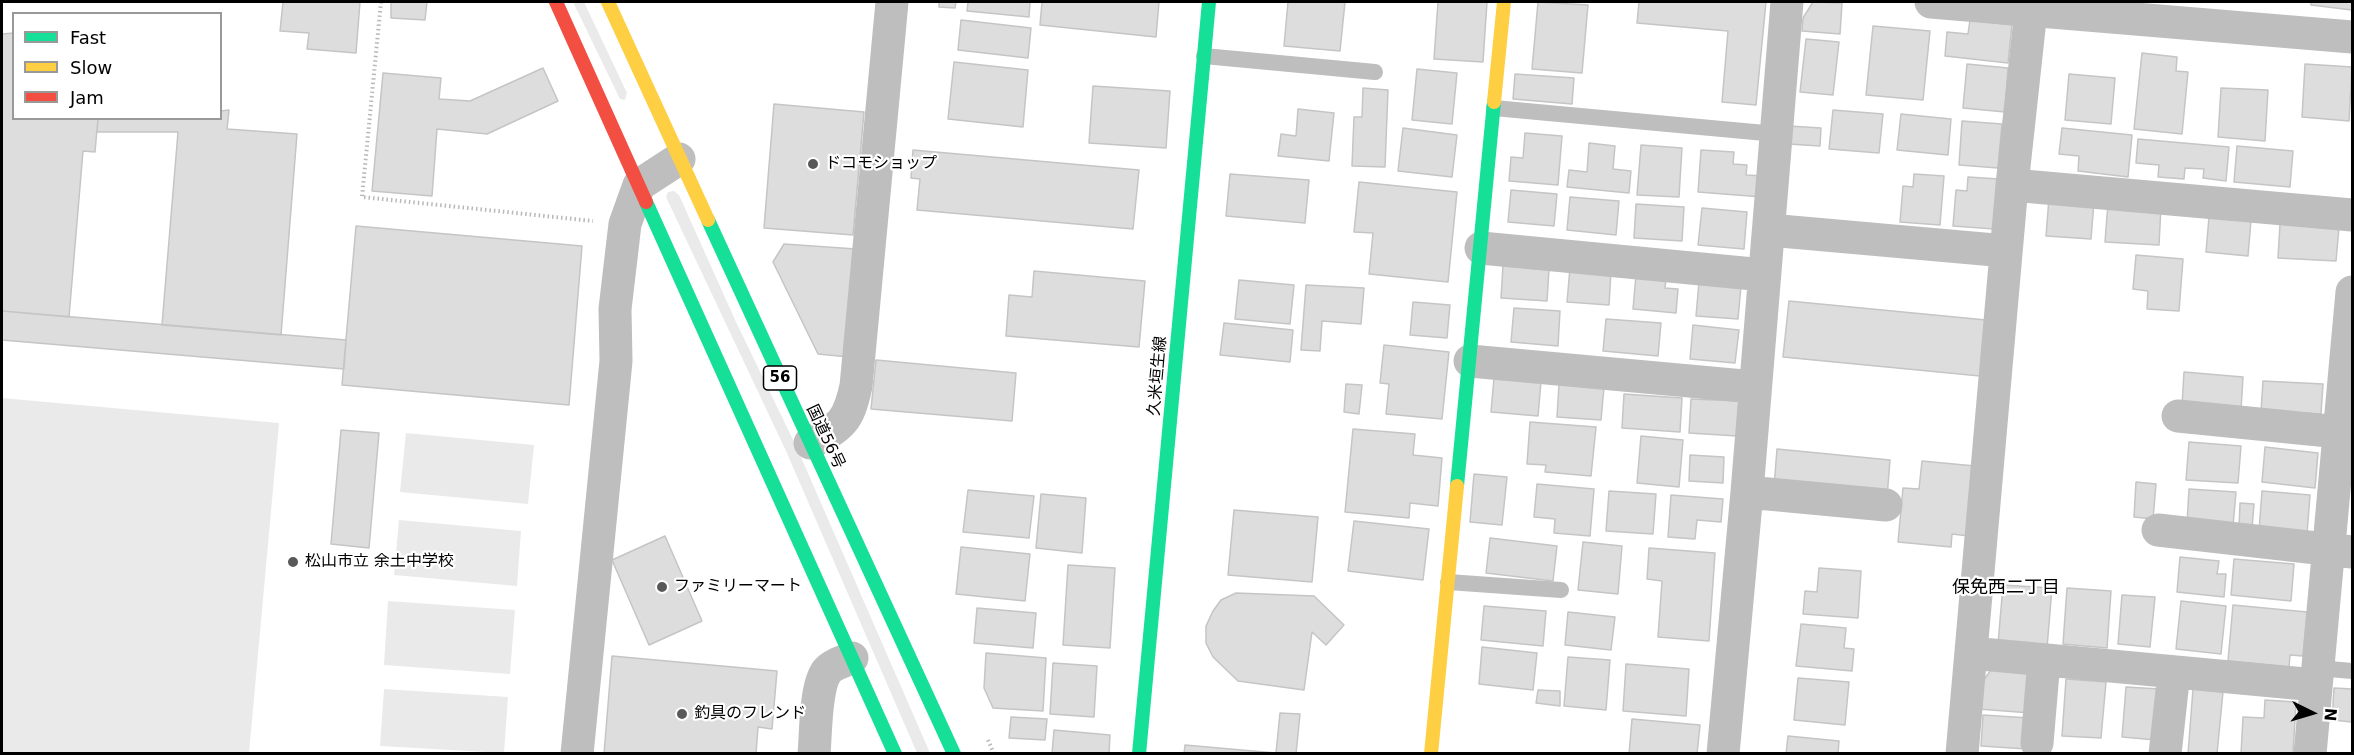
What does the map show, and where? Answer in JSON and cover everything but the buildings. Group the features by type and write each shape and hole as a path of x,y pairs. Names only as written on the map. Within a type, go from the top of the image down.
{"main road":[{"path":"556,2 895,753"},
{"name":"国道56号","path":"608,2 954,753"},
{"name":"久米垣生線","path":"1139,753 1209,2"},
{"path":"1431,753 1504,2"}],"street":[{"path":"810,443 838,429 851,409 856,386 891,2"},
{"path":"1723,753 1787,2"},
{"path":"1931,2 1999,4 2031,10 2193,13 2352,37"},
{"path":"1962,753 2012,185 2031,10"},
{"path":"578,753 616,362 615,309 625,224 639,185 679,159"},
{"path":"2012,185 2352,215"},
{"path":"1768,230 2006,251"},
{"path":"1480,248 1764,275"},
{"path":"2310,753 2317,676 2341,550 2352,291"},
{"path":"1470,361 1755,387"},
{"path":"2178,416 2344,438"},
{"path":"1747,492 1886,505"},
{"path":"2158,530 2341,550"},
{"path":"1971,653 2174,672 2317,676"},
{"path":"814,753 820,691 824,677 829,668 852,658"},
{"path":"2037,743 2044,660"},
{"path":"2165,753 2174,672"}],"lane":[{"path":"1204,56 1375,72"},
{"path":"1494,108 1776,134"},
{"path":"1448,582 1562,590"},
{"path":"2317,676 2352,671"}],"path":[{"path":"381,2 362,197 625,224"}],"shaded area":[{"path":"573,2 584,2 627,93 625,100 620,99"},
{"path":"674,191 679,195 736,322 797,448 930,753 917,753 786,451 666,197 668,192"},
{"path":"2,398 279,423 249,753 2,753"},
{"path":"406,433 534,445 528,504 400,492"},
{"path":"399,520 521,531 517,586 394,575"},
{"path":"388,601 515,610 510,674 384,665"},
{"path":"384,689 508,697 504,753 380,746"}],"traffic: fast":[{"path":"1139,754 1209,2"},
{"path":"1457,486 1494,102"},
{"path":"646,202 895,754"},
{"path":"708,220 954,754"}],"traffic: slow":[{"path":"608,2 708,220"},
{"path":"1494,102 1504,2"},
{"path":"1431,754 1457,486"}],"traffic: jam":[{"path":"556,2 646,202"}],"place":[{"name":"ドコモショップ","path":"813,164"},
{"name":"松山市立 余土中学校","path":"293,562"},
{"name":"ファミリーマート","path":"662,587"},
{"name":"釣具のフレンド","path":"682,714"}],"district":[{"name":"保免西二丁目","path":"2006,588"}]}
